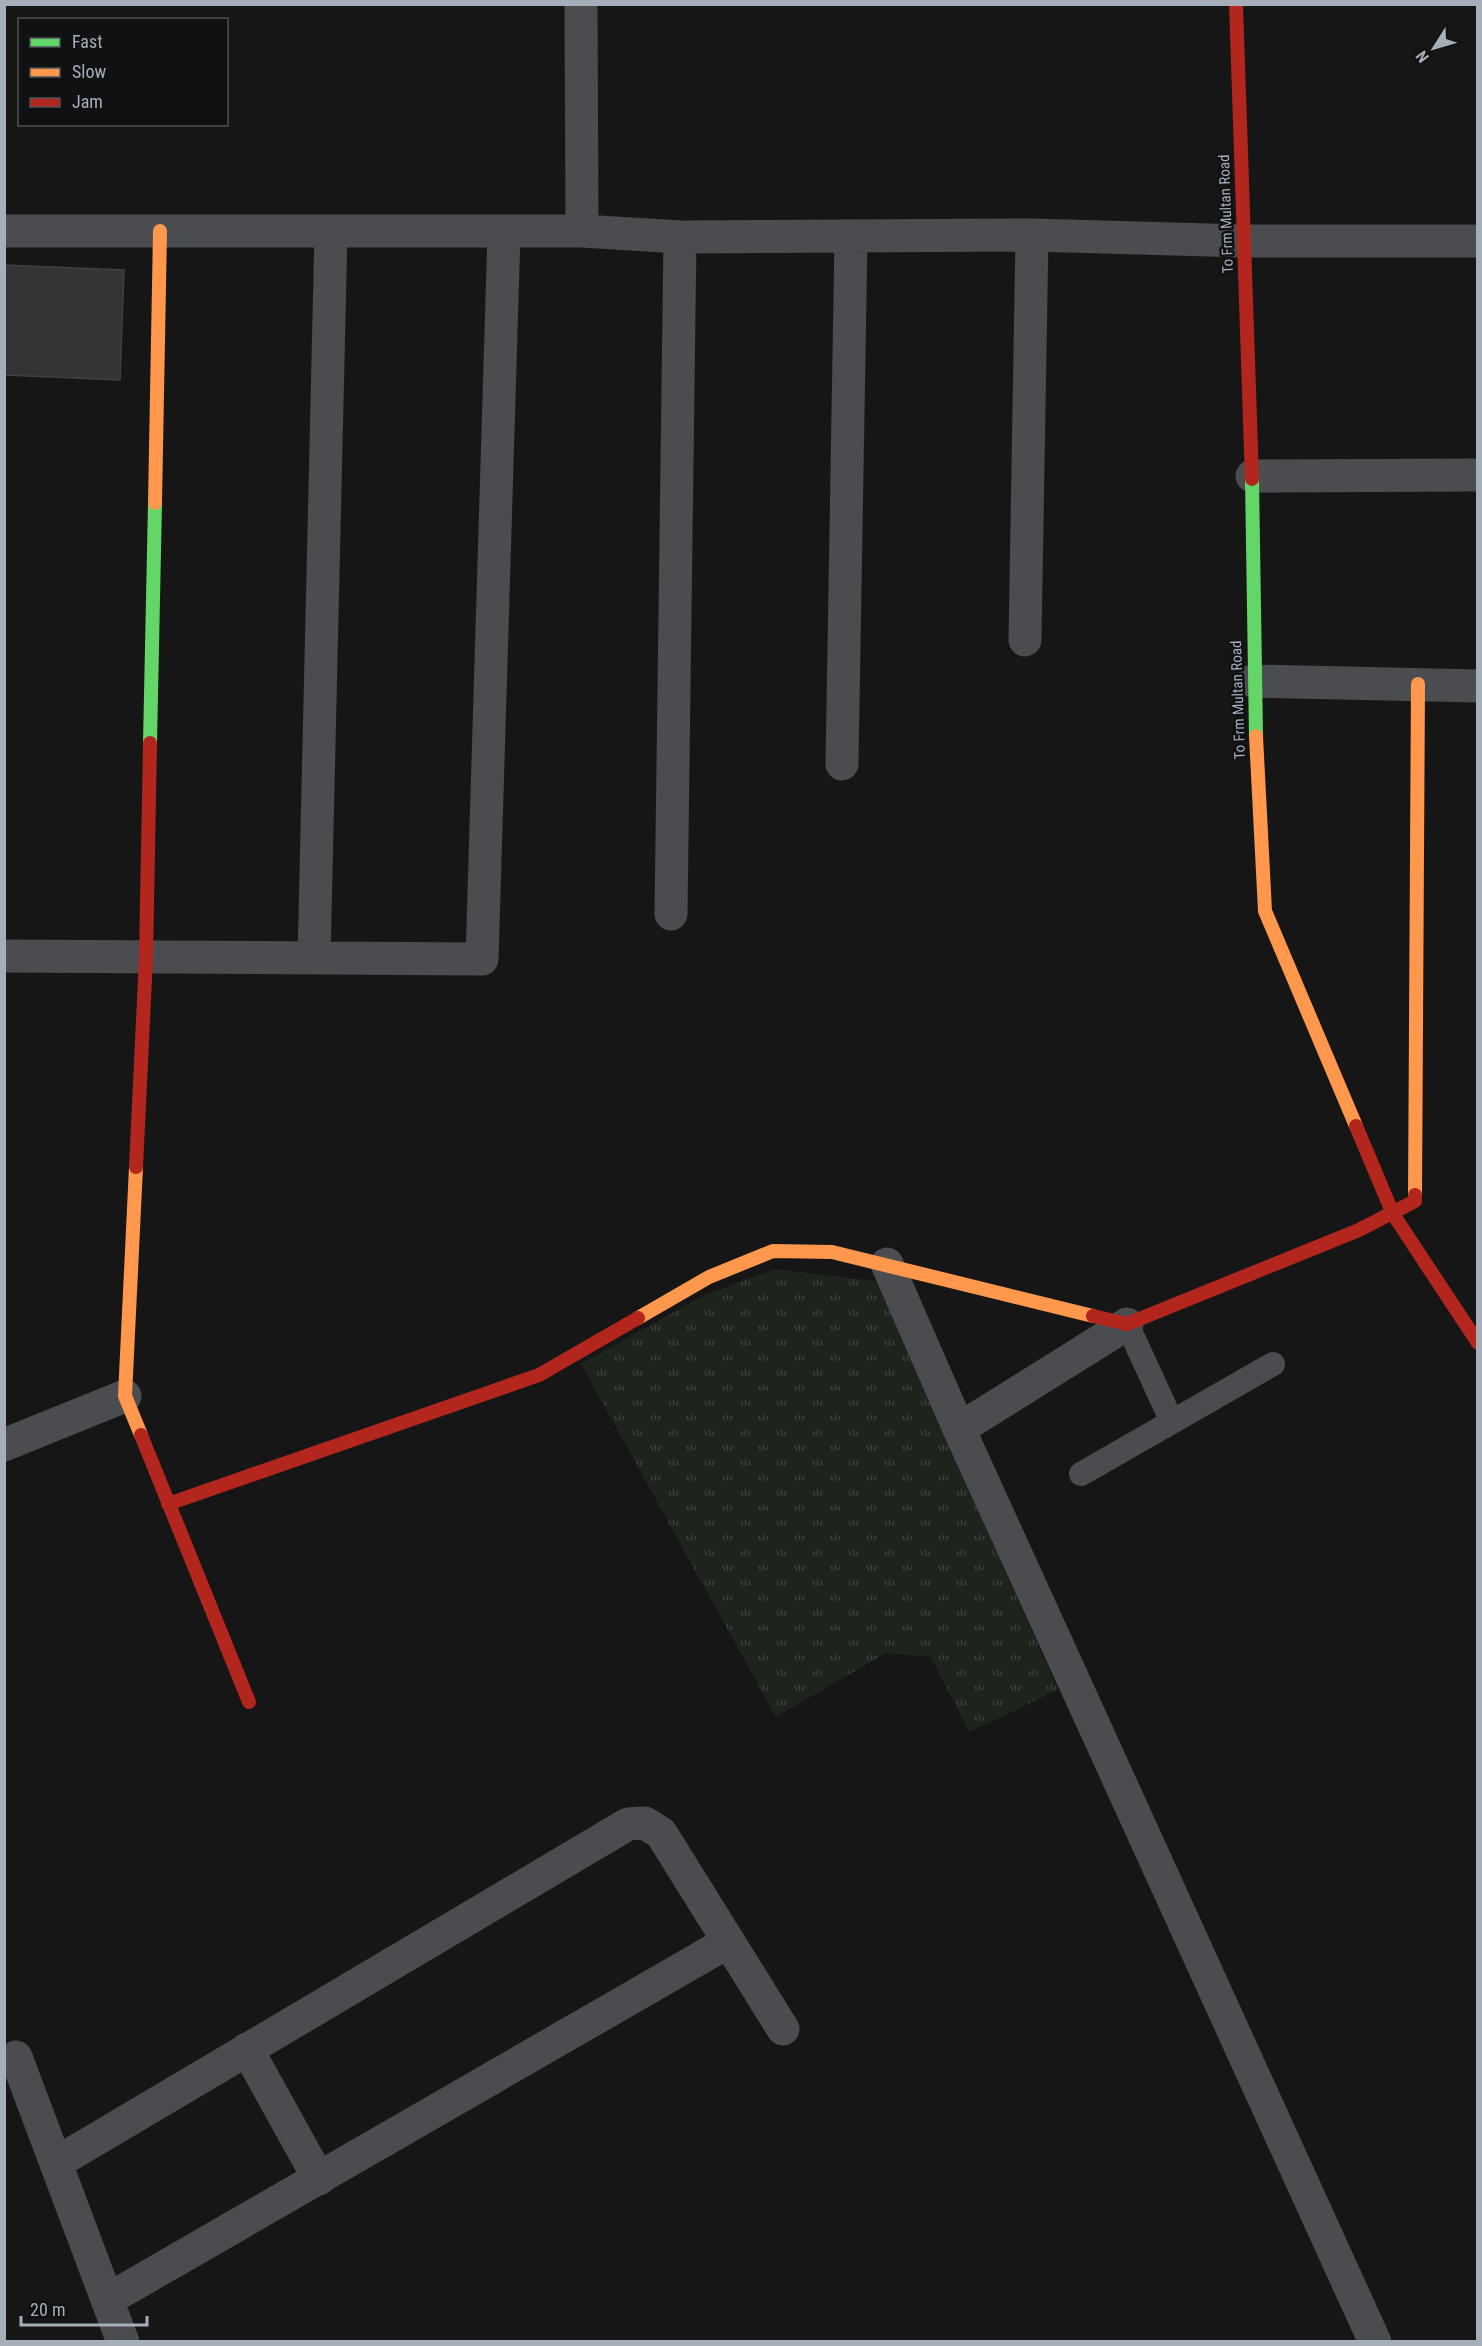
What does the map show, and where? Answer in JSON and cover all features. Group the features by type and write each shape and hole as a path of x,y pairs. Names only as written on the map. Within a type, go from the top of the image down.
{"street":[{"path":"581,4 582,231"},
{"name":"To Frm Multan Road","path":"1236,4 1252,476 1253,681 1265,911 1393,1214 1478,1343"},
{"path":"4,231 504,233 582,231 680,237 851,238 1032,235 1244,241 1478,241"},
{"path":"160,231 146,958 125,1396 249,1702"},
{"path":"314,958 332,232"},
{"path":"4,956 482,959 504,233"},
{"path":"1025,640 1032,235"},
{"path":"671,914 680,237"},
{"path":"842,764 851,238"},
{"path":"1252,476 1478,475"},
{"path":"1253,681 1478,686"},
{"path":"959,1429 1126,1324 1393,1214 1415,1201 1418,684"},
{"path":"168,1504 539,1375 709,1277 773,1251 832,1252 1126,1324"},
{"path":"887,1264 959,1429 1376,2342"},
{"path":"4,1444 125,1396"},
{"path":"56,2163 628,1824 645,1823 661,1833 783,2030"},
{"path":"107,2300 728,1942"},
{"path":"247,2049 319,2179"},
{"path":"16,2057 123,2342"}],"lane":[{"path":"1126,1324 1172,1422"},
{"path":"1081,1474 1273,1364"}],"green space":[{"path":"775,1269 876,1281 1058,1690 969,1732 931,1657 886,1653 776,1717 581,1364 704,1295"}],"building":[{"path":"4,265 124,270 120,380 4,375"}],"traffic: fast":[{"path":"1252,479 1256,736"},
{"path":"150,743 155,503"}],"traffic: slow":[{"path":"155,503 160,231"},
{"path":"1415,1195 1418,684"},
{"path":"1256,736 1265,911 1356,1126"},
{"path":"136,1167 125,1396 141,1435"},
{"path":"638,1318 709,1277 773,1251 832,1252 1093,1316"}],"traffic: jam":[{"path":"1236,4 1252,479"},
{"path":"136,1167 146,958 150,743"},
{"path":"1356,1126 1393,1214 1478,1343"},
{"path":"1093,1316 1127,1324 1359,1230 1415,1201 1415,1195"},
{"path":"168,1504 539,1375 638,1318"},
{"path":"141,1435 249,1702"}]}
